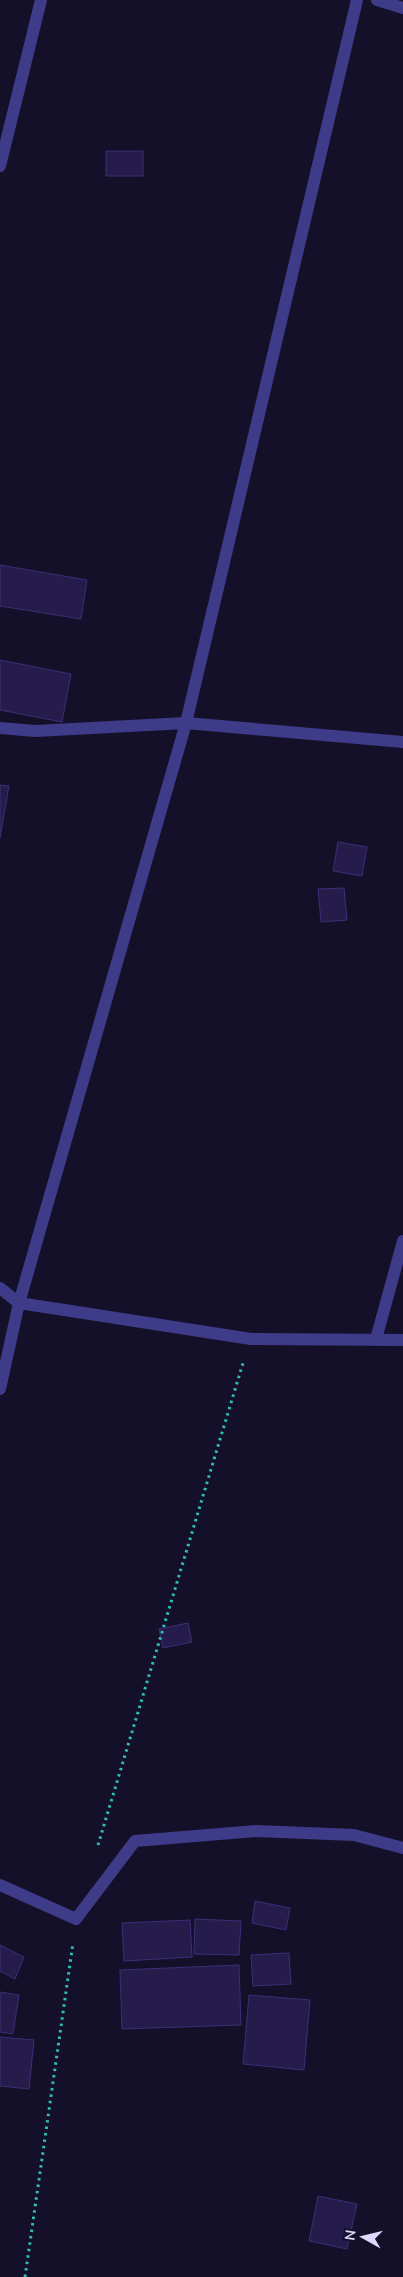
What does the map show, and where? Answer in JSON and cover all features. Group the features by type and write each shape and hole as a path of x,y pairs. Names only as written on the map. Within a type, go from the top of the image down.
{"street":[{"path":"0,166 42,0"},
{"path":"0,1389 19,1303 186,723 356,0"},
{"path":"378,0 403,8"},
{"path":"0,728 35,730 186,723 403,742"},
{"path":"376,1339 403,1241"},
{"path":"0,1288 19,1303 250,1339 403,1340"},
{"path":"0,1885 76,1919 135,1841 256,1832 354,1835 403,1848"}],"path":[{"path":"96,1852 250,1339"},
{"path":"25,2277 76,1919"}],"building":[{"path":"106,151 143,151 143,176 106,176"},
{"path":"0,565 87,580 81,619 0,606"},
{"path":"0,660 71,674 62,722 0,710"},
{"path":"0,785 9,786 0,838"},
{"path":"338,842 367,847 362,876 333,871"},
{"path":"344,888 347,920 321,922 318,889"},
{"path":"188,1623 192,1642 163,1648 159,1629"},
{"path":"255,1901 290,1908 286,1930 252,1923"},
{"path":"195,1919 241,1921 239,1955 194,1954"},
{"path":"190,1920 192,1957 124,1961 122,1923"},
{"path":"0,1945 24,1957 15,1979 0,1971"},
{"path":"289,1953 291,1984 253,1986 251,1955"},
{"path":"239,1965 241,2025 122,2029 120,1970"},
{"path":"0,1992 19,1995 13,2034 0,2032"},
{"path":"249,1995 310,2000 304,2070 243,2064"},
{"path":"0,2037 34,2040 29,2089 0,2086"},
{"path":"318,2196 357,2204 347,2249 309,2241"}]}
